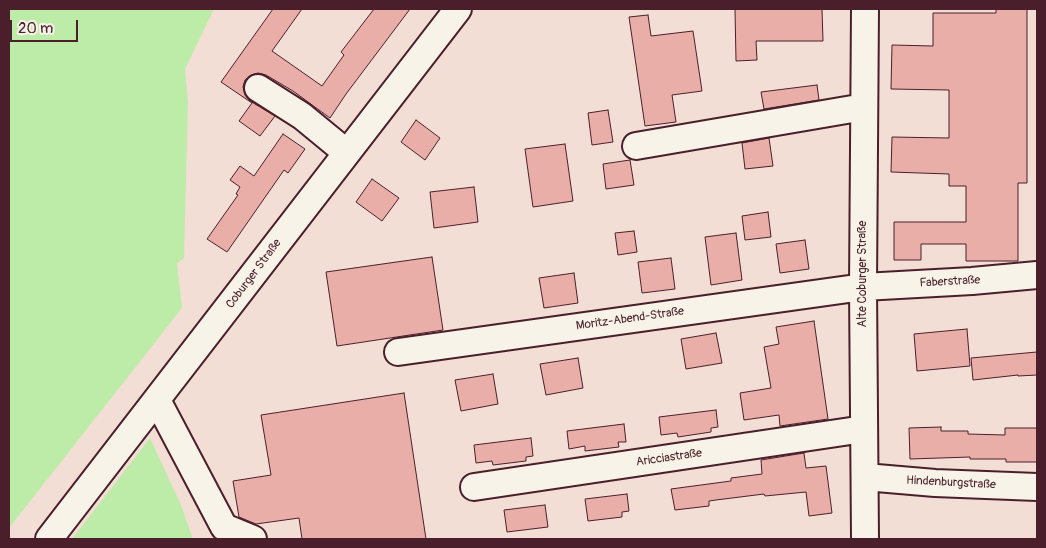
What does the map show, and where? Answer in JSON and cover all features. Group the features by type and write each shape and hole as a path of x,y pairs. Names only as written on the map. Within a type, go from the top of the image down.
{"street":[{"name":"Coburger Straße","path":"49,539 458,9"},
{"name":"Alte Coburger Straße","path":"865,9 862,286 866,539"},
{"path":"258,88 302,116 347,153"},
{"path":"636,146 864,107"},
{"name":"Faberstraße","path":"862,286 972,281 1037,275"},
{"name":"Moritz-Abend-Straße","path":"398,352 862,286"},
{"path":"157,400 224,527 253,539"},
{"name":"Aricciastraße","path":"474,487 864,429"},
{"name":"Hindenburgstraße","path":"865,477 935,483 1037,487"}],"green space":[{"path":"9,9 214,9 185,69 188,102 184,258 177,263 182,308 9,528"},
{"path":"150,438 181,505 193,539 72,539"}],"building":[{"path":"273,9 302,9 272,51 322,86 344,55 341,52 374,9 410,9 330,118 293,91 266,75 258,73 251,75 245,80 243,87 245,95 250,101 275,116 260,136 239,121 252,103 221,82"},
{"path":"735,9 822,9 823,41 756,41 757,60 736,61"},
{"path":"996,9 1027,9 1027,183 1018,183 1018,261 966,261 966,244 921,244 921,260 894,260 894,222 966,222 966,186 949,186 949,174 891,172 892,137 949,138 949,90 891,89 892,45 933,46 933,13 996,13"},
{"path":"648,15 651,36 693,31 702,91 672,95 676,122 645,126 629,17"},
{"path":"817,85 819,100 764,109 761,92"},
{"path":"608,110 613,142 592,145 588,113"},
{"path":"416,120 440,138 425,160 401,142"},
{"path":"283,134 305,149 288,173 284,170 227,252 207,239 238,195 236,194 240,187 230,180 240,166 254,176"},
{"path":"769,138 773,166 745,169 742,143"},
{"path":"565,144 573,201 533,207 525,149"},
{"path":"630,160 634,185 606,189 603,164"},
{"path":"372,179 399,198 382,221 356,202"},
{"path":"474,187 478,222 434,228 430,192"},
{"path":"768,212 771,237 745,240 742,216"},
{"path":"634,231 637,252 618,255 615,233"},
{"path":"736,233 742,280 711,285 705,237"},
{"path":"805,240 809,269 780,273 776,244"},
{"path":"432,257 443,330 337,346 326,272"},
{"path":"671,258 675,289 642,293 638,262"},
{"path":"574,273 578,303 544,308 539,278"},
{"path":"814,321 828,419 780,426 779,415 744,420 740,393 771,388 764,347 779,344 776,327"},
{"path":"967,329 970,366 917,371 914,334"},
{"path":"716,333 722,363 686,369 681,339"},
{"path":"1037,352 1037,375 973,380 971,358"},
{"path":"578,358 583,388 546,395 540,364"},
{"path":"493,374 498,404 461,411 455,380"},
{"path":"404,393 426,539 302,539 299,518 256,524 239,517 233,481 271,475 261,415"},
{"path":"716,410 718,427 711,428 711,432 678,437 677,433 661,435 659,417"},
{"path":"624,424 626,442 618,442 619,447 585,451 585,446 569,449 567,431"},
{"path":"941,427 941,431 968,431 968,434 1005,435 1005,428 1037,428 1037,462 1006,462 1006,459 970,459 970,457 910,459 909,428"},
{"path":"531,438 533,456 526,457 526,461 493,465 492,461 476,463 474,445"},
{"path":"804,453 806,468 826,466 832,513 809,516 806,492 765,496 764,494 716,500 709,501 709,506 675,510 671,489 731,481 731,478 762,474 761,460"},
{"path":"627,494 629,511 622,512 622,517 588,521 585,499"},
{"path":"545,505 548,527 507,532 504,510"}]}
